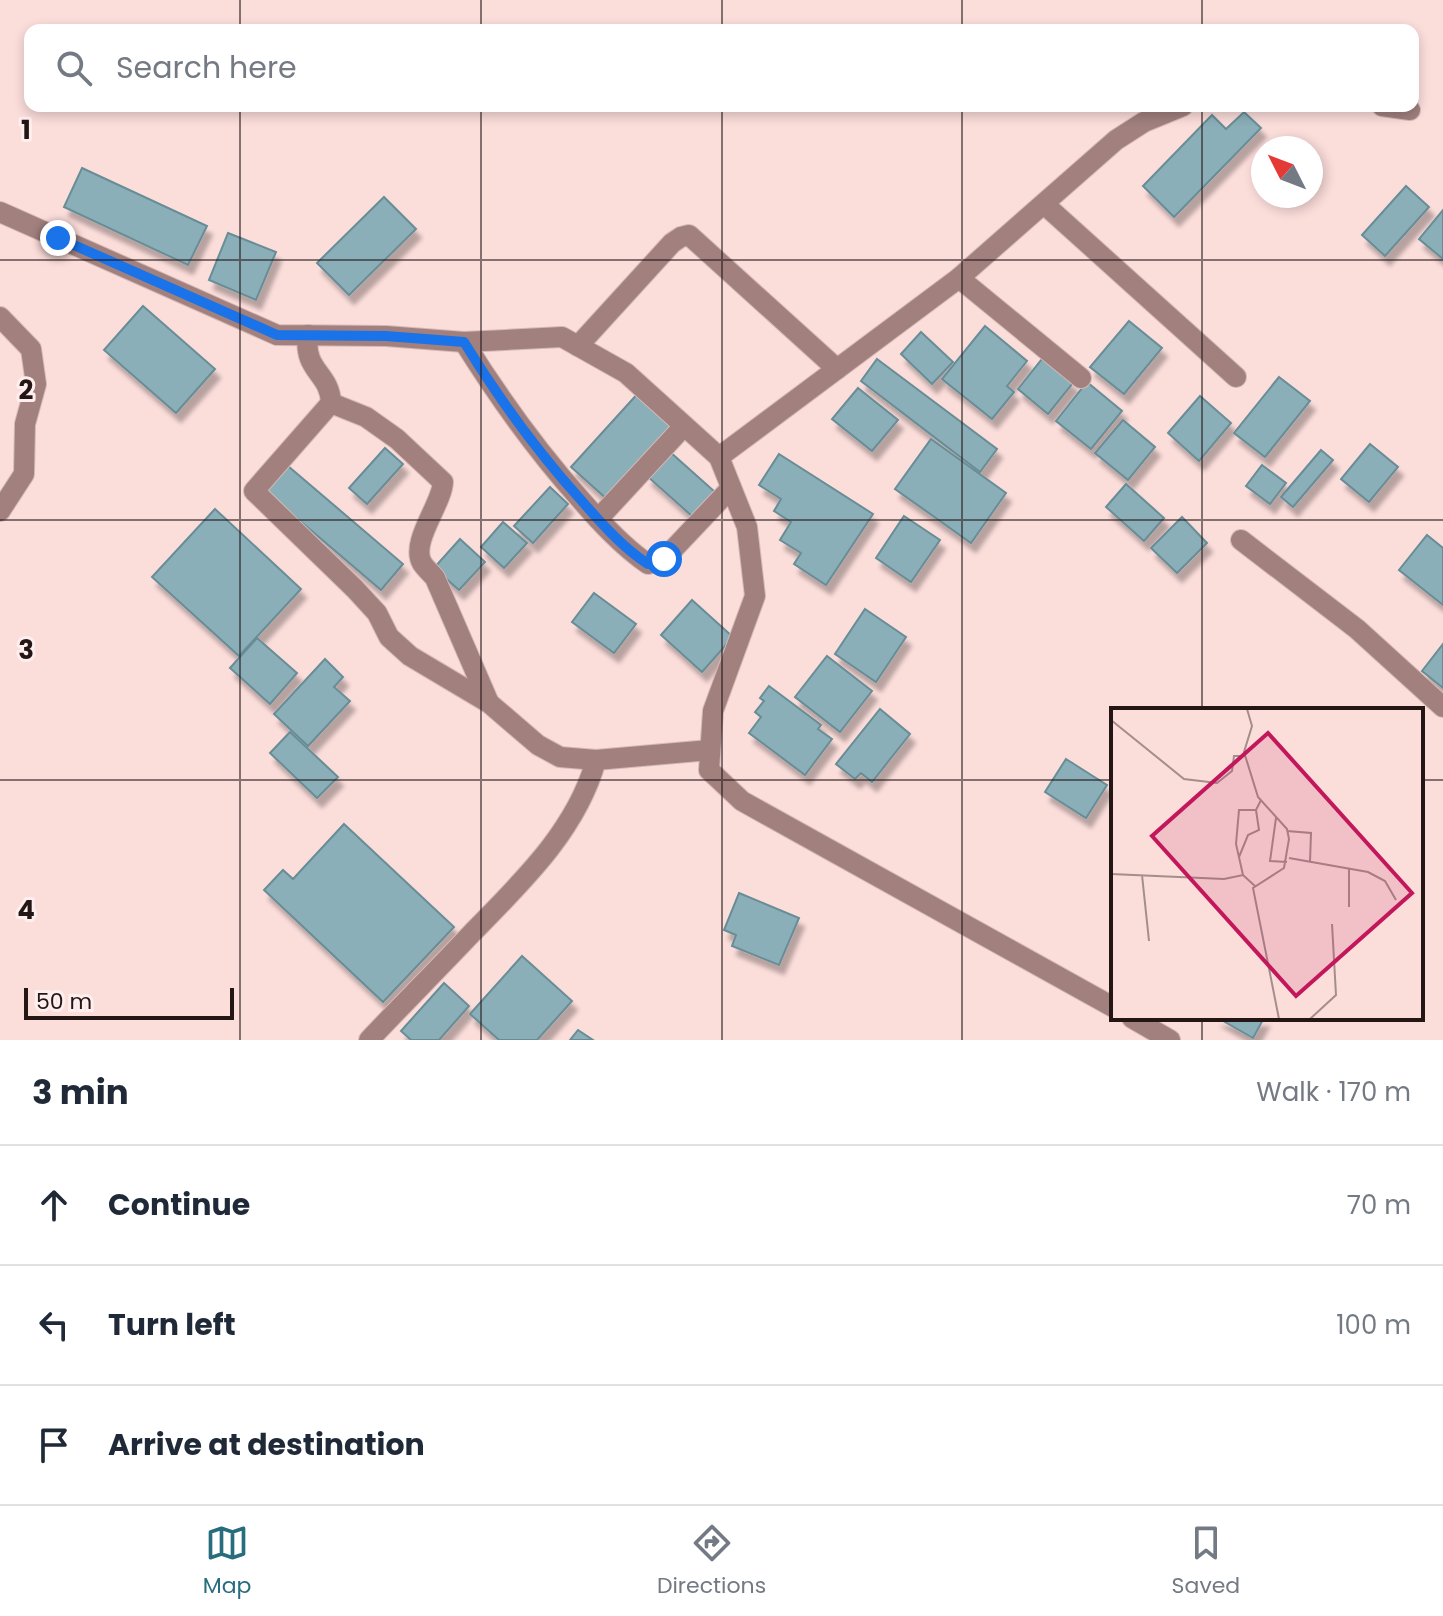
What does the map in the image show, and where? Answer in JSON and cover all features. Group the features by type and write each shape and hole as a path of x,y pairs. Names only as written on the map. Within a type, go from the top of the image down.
{"street":[{"path":"719,457 959,278 1116,140 1144,122 1168,112"},
{"path":"1044,204 1236,377"},
{"path":"4,220 277,335 386,336 464,342 562,337 626,373 719,457 747,527 755,596 713,711 709,770 742,801 1111,1006"},
{"path":"578,346 672,243 689,235 837,369"},
{"path":"959,278 1081,378"},
{"path":"0,317 31,349 36,384 25,424 24,474 0,511"},
{"path":"308,335 306,351 309,361 330,389 331,403 254,491 355,589 377,613 389,637 410,656 489,703 538,745 560,757 596,760 710,750"},
{"path":"464,342 499,398 544,459 598,519 648,564 664,559 731,488"},
{"path":"331,403 366,417 397,439 443,482 442,493 422,537 420,556 435,578 489,703"},
{"path":"598,519 684,426"},
{"path":"1241,540 1357,629 1443,707"},
{"path":"369,1040 530,873 556,839 590,782 596,760"},
{"path":"1135,1020 1170,1040"}],"building":[{"path":"1244,112 1261,128 1174,217 1143,186 1212,115 1226,129"},
{"path":"82,168 207,226 188,265 64,207"},
{"path":"1406,186 1429,207 1385,256 1362,235"},
{"path":"384,197 416,229 349,295 317,263"},
{"path":"1443,210 1443,259 1419,239"},
{"path":"228,233 276,252 256,300 209,280"},
{"path":"143,306 215,369 176,413 104,350"},
{"path":"1129,321 1162,348 1124,394 1090,367"},
{"path":"985,326 1027,361 1007,386 1014,392 992,419 942,379"},
{"path":"921,332 953,362 932,384 901,354"},
{"path":"877,359 997,449 980,472 861,381"},
{"path":"1042,359 1073,383 1048,414 1018,389"},
{"path":"1279,377 1310,401 1265,457 1234,433"},
{"path":"1087,382 1122,411 1091,449 1056,421"},
{"path":"858,388 898,420 872,451 832,419"},
{"path":"641,390 679,424 609,501 571,467"},
{"path":"1200,396 1231,423 1199,461 1168,433"},
{"path":"1123,420 1155,447 1128,480 1095,453"},
{"path":"931,439 1006,493 971,543 895,489"},
{"path":"1370,444 1398,467 1369,502 1341,479"},
{"path":"385,448 403,464 367,504 349,488"},
{"path":"1321,450 1333,460 1293,507 1281,497"},
{"path":"669,451 715,492 693,517 647,476"},
{"path":"779,454 873,514 826,585 794,564 801,553 780,540 791,522 774,511 781,499 759,485"},
{"path":"1262,465 1286,483 1270,504 1246,486"},
{"path":"288,466 403,564 381,590 266,492"},
{"path":"1126,484 1164,518 1144,541 1106,507"},
{"path":"550,487 568,504 533,543 514,526"},
{"path":"215,509 301,589 239,656 152,577"},
{"path":"904,516 940,540 911,582 876,558"},
{"path":"1182,517 1207,543 1177,573 1151,548"},
{"path":"503,522 527,543 504,568 481,547"},
{"path":"1427,535 1443,548 1443,605 1399,570"},
{"path":"460,539 485,562 459,590 434,568"},
{"path":"594,593 636,624 614,653 572,622"},
{"path":"692,600 733,637 702,672 661,635"},
{"path":"865,609 906,637 876,682 835,654"},
{"path":"257,638 297,673 270,704 230,668"},
{"path":"1443,644 1443,688 1422,671"},
{"path":"827,656 872,691 840,732 795,697"},
{"path":"325,659 343,677 334,687 350,701 308,746 274,714"},
{"path":"769,686 821,725 818,729 832,739 805,775 749,733 761,717 755,712 764,701 760,698"},
{"path":"880,709 910,734 872,782 861,773 855,779 836,764"},
{"path":"290,732 338,777 317,798 270,753"},
{"path":"1066,759 1107,785 1086,818 1045,792"},
{"path":"344,824 454,927 383,1002 264,890 283,870 293,879"},
{"path":"739,893 799,918 779,965 732,946 736,935 724,930"},
{"path":"522,956 572,1001 537,1040 499,1040 470,1014"},
{"path":"444,983 469,1006 439,1040 411,1040 401,1031"},
{"path":"1222,1020 1263,1020 1253,1038"},
{"path":"578,1030 593,1040 570,1040"}],"route":[{"path":"58,238 277,335 386,336 464,342 499,398 544,459 598,519 648,564 664,559"}]}
